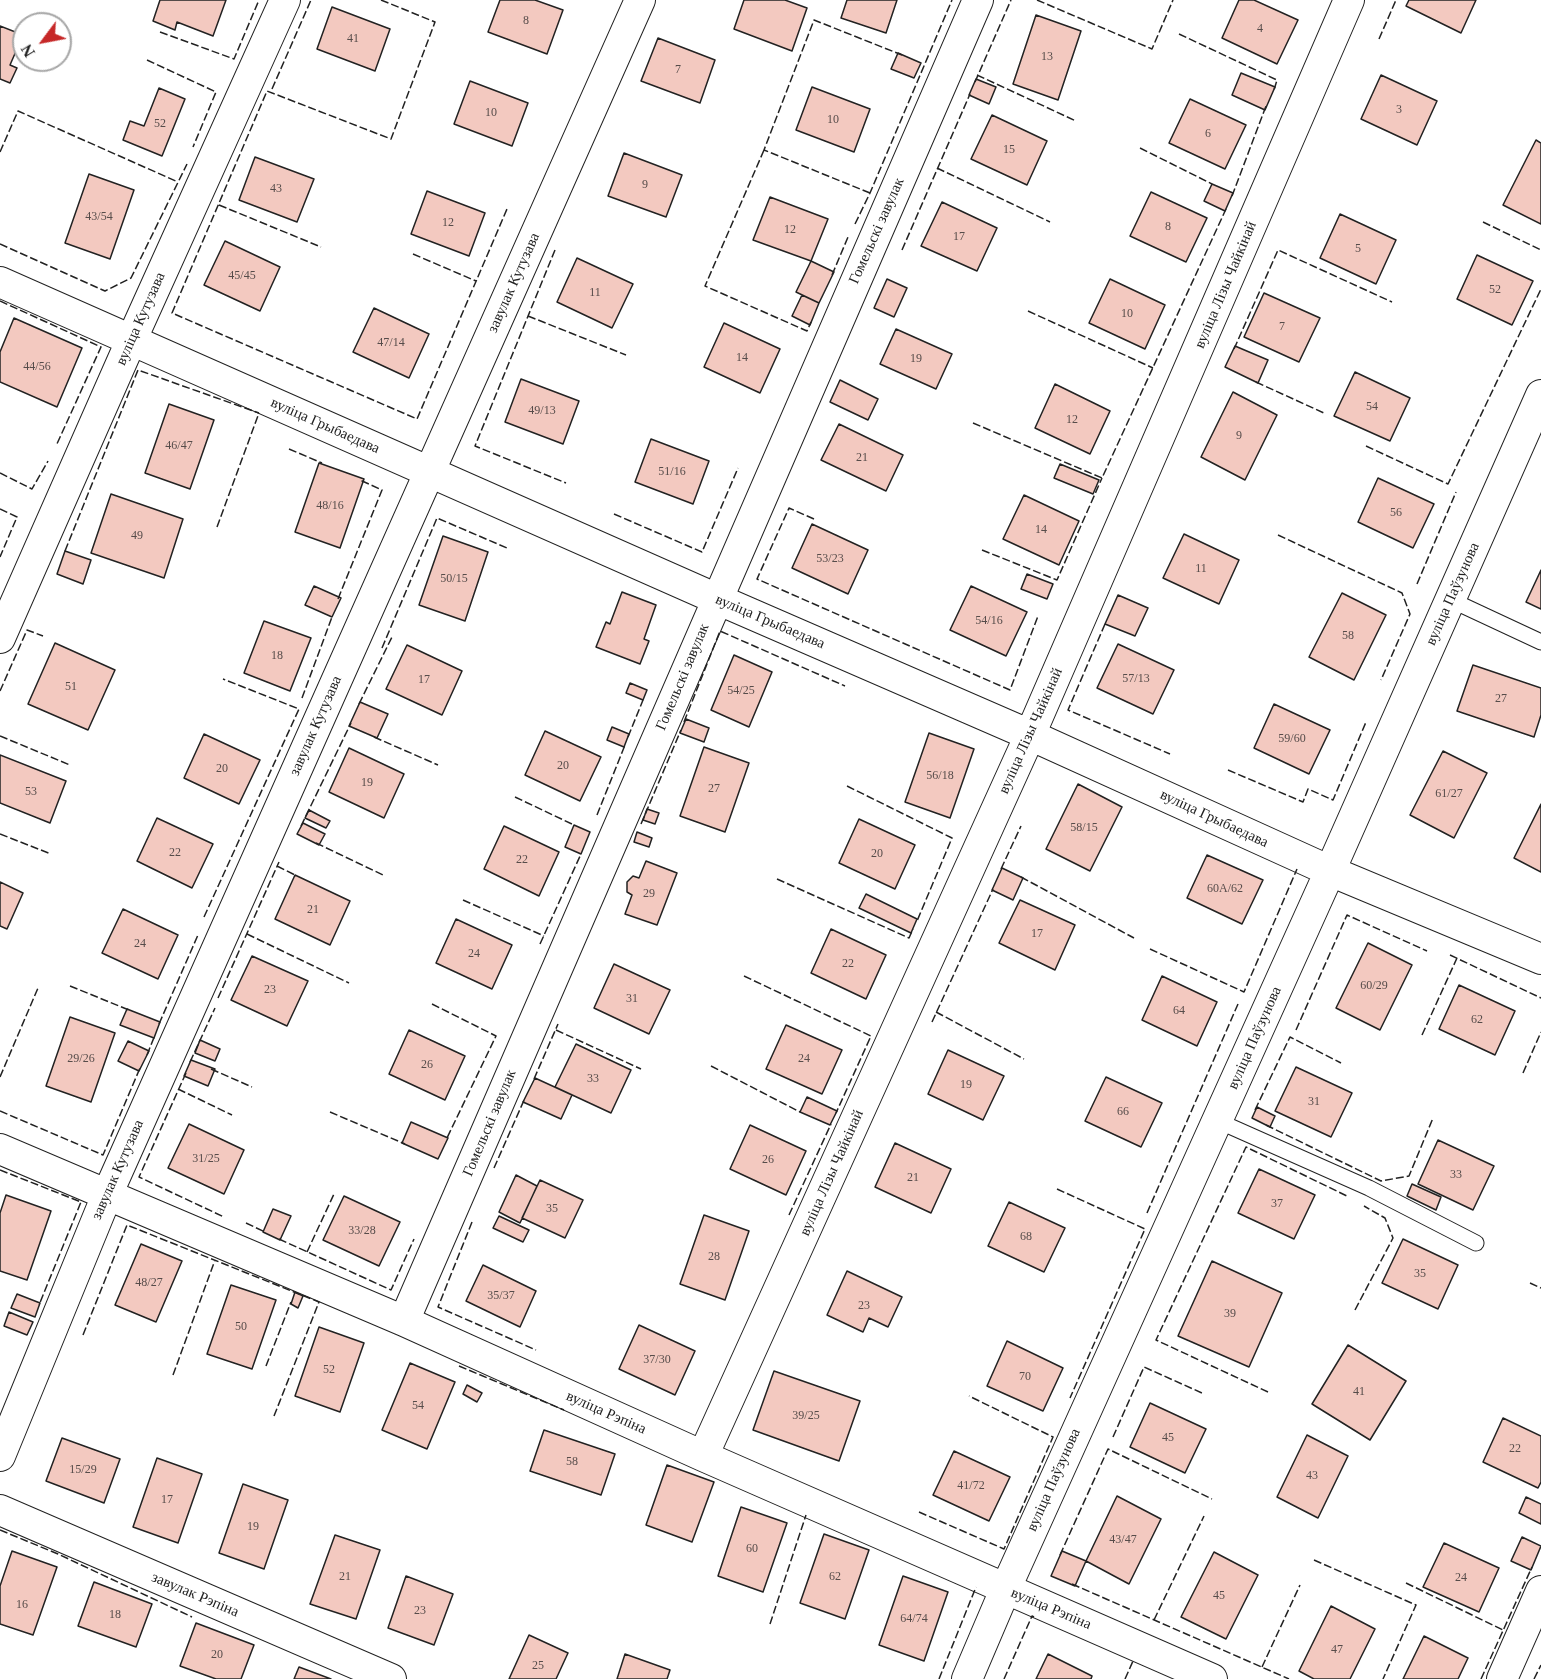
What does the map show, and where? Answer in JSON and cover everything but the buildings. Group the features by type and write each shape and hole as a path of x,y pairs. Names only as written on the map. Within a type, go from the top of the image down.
{"street":[{"name":"вуліца Кутузава","path":"0,638 285,0"},
{"name":"завулак Кутузава","path":"0,1456 106,1195 640,0"},
{"name":"Гомельскі завулак","path":"404,1321 978,0"},
{"name":"вуліца Лізы Чайкінай","path":"703,1456 1030,735 1349,0"},
{"name":"вуліца Грыбаедава","path":"0,282 1030,735 1330,871 1541,959"},
{"name":"вуліца Паўзунова","path":"967,1679 1541,395"},
{"name":"вуліца Рэпіна","path":"0,1149 404,1321 1005,1590 1212,1679"},
{"name":"завулак Рэпіна","path":"0,1510 391,1679"},
{"path":"1502,1679 1541,1591"}],"lane":[{"path":"1451,600 1541,642"},
{"path":"1218,1121 1369,1188 1476,1243"}],"fence":[{"path":"160,32 234,59 259,0"},
{"path":"272,89 311,0"},
{"path":"381,0 435,22 391,139 267,91 172,313 417,419 507,209"},
{"path":"855,224 952,0"},
{"path":"975,82 1011,0"},
{"path":"1037,0 1152,49 1173,0"},
{"path":"1379,39 1396,0"},
{"path":"870,193 764,150 814,20 902,55"},
{"path":"1179,34 1277,80 1274,90"},
{"path":"147,60 216,92 193,147"},
{"path":"977,75 1076,121"},
{"path":"902,250 970,94"},
{"path":"1232,196 1266,106"},
{"path":"0,152 18,111 178,182"},
{"path":"1140,148 1212,184"},
{"path":"764,150 705,286 807,331 811,322"},
{"path":"0,244 105,291 131,278 187,164"},
{"path":"937,168 1050,222"},
{"path":"219,205 321,247"},
{"path":"973,423 1102,478 1226,209"},
{"path":"1483,222 1541,250"},
{"path":"832,275 848,237"},
{"path":"555,250 475,446 566,483"},
{"path":"1234,349 1278,250 1392,302"},
{"path":"413,254 476,281"},
{"path":"1366,446 1448,484 1541,289"},
{"path":"0,301 101,347 56,446"},
{"path":"1028,311 1153,368"},
{"path":"528,316 626,355"},
{"path":"65,551 138,370 259,413"},
{"path":"1256,382 1324,413"},
{"path":"217,527 259,413"},
{"path":"289,449 322,463"},
{"path":"0,473 32,489 48,461"},
{"path":"614,514 702,552 738,468"},
{"path":"982,550 1057,580 1102,478"},
{"path":"338,599 382,490 360,480"},
{"path":"1417,584 1456,492"},
{"path":"814,519 789,508 757,579 1010,690 1038,616"},
{"path":"0,509 17,517 0,557"},
{"path":"382,648 437,518 507,548"},
{"path":"1278,535 1402,593 1410,614 1381,680"},
{"path":"302,698 332,617"},
{"path":"1105,624 1068,710 1170,754"},
{"path":"0,691 27,630 43,636"},
{"path":"684,722 720,631 845,686"},
{"path":"359,704 392,637"},
{"path":"204,917 299,709 223,679"},
{"path":"628,737 643,700"},
{"path":"1228,770 1303,802 1308,789 1333,800 1366,722"},
{"path":"301,826 351,723"},
{"path":"641,824 681,730"},
{"path":"0,736 70,765"},
{"path":"374,737 438,765"},
{"path":"597,815 625,745"},
{"path":"847,786 952,838 917,921"},
{"path":"515,797 574,825"},
{"path":"1001,869 1021,826"},
{"path":"0,834 51,854"},
{"path":"316,843 383,875"},
{"path":"540,944 581,854"},
{"path":"218,998 279,862"},
{"path":"277,866 295,875"},
{"path":"1150,949 1244,992 1297,869"},
{"path":"1021,877 1134,938"},
{"path":"777,879 909,938 913,929"},
{"path":"932,1022 993,889"},
{"path":"463,900 544,936"},
{"path":"1296,1030 1347,915 1427,951"},
{"path":"247,934 349,983"},
{"path":"159,1024 198,935"},
{"path":"1450,955 1541,998"},
{"path":"1422,1035 1457,958"},
{"path":"744,976 871,1036 836,1113"},
{"path":"70,986 129,1010"},
{"path":"0,1077 38,988"},
{"path":"432,1004 496,1036 446,1140"},
{"path":"1147,1213 1238,1004"},
{"path":"190,1062 215,1008"},
{"path":"936,1012 1024,1059"},
{"path":"534,1079 558,1024"},
{"path":"556,1030 641,1069"},
{"path":"1523,1073 1541,1032"},
{"path":"147,1055 155,1035"},
{"path":"1255,1110 1290,1037 1341,1063"},
{"path":"711,1066 800,1112"},
{"path":"0,1111 103,1155 140,1068"},
{"path":"211,1069 252,1087"},
{"path":"186,1073 139,1177 224,1217"},
{"path":"178,1089 232,1115"},
{"path":"494,1168 525,1098"},
{"path":"330,1112 405,1144"},
{"path":"1266,1125 1381,1181 1409,1176 1433,1118"},
{"path":"789,1215 831,1124"},
{"path":"1268,1392 1156,1340 1246,1147 1349,1197"},
{"path":"0,1170 81,1202 39,1305"},
{"path":"1057,1189 1145,1229 1070,1398"},
{"path":"307,1252 334,1194"},
{"path":"1355,1310 1393,1238 1385,1218 1364,1206"},
{"path":"472,1222 438,1307 536,1350"},
{"path":"246,1223 265,1232"},
{"path":"83,1335 127,1225 319,1302 274,1416"},
{"path":"279,1239 391,1290 414,1239"},
{"path":"173,1375 215,1260"},
{"path":"1530,1283 1541,1288"},
{"path":"266,1366 291,1302"},
{"path":"459,1366 564,1410"},
{"path":"1113,1437 1144,1367 1202,1393"},
{"path":"919,1512 1004,1549 1053,1437 969,1396"},
{"path":"1060,1555 1108,1449 1212,1499"},
{"path":"770,1624 806,1515"},
{"path":"1154,1620 1204,1516"},
{"path":"0,1530 58,1554 192,1617"},
{"path":"1314,1560 1416,1605 1383,1679"},
{"path":"1481,1679 1532,1567"},
{"path":"1406,1583 1503,1630"},
{"path":"1072,1584 1289,1679"},
{"path":"1262,1667 1300,1585"},
{"path":"939,1679 976,1587"},
{"path":"1004,1679 1032,1616 1034,1617"},
{"path":"1125,1679 1133,1661"},
{"path":"1534,1679 1541,1665"}]}
